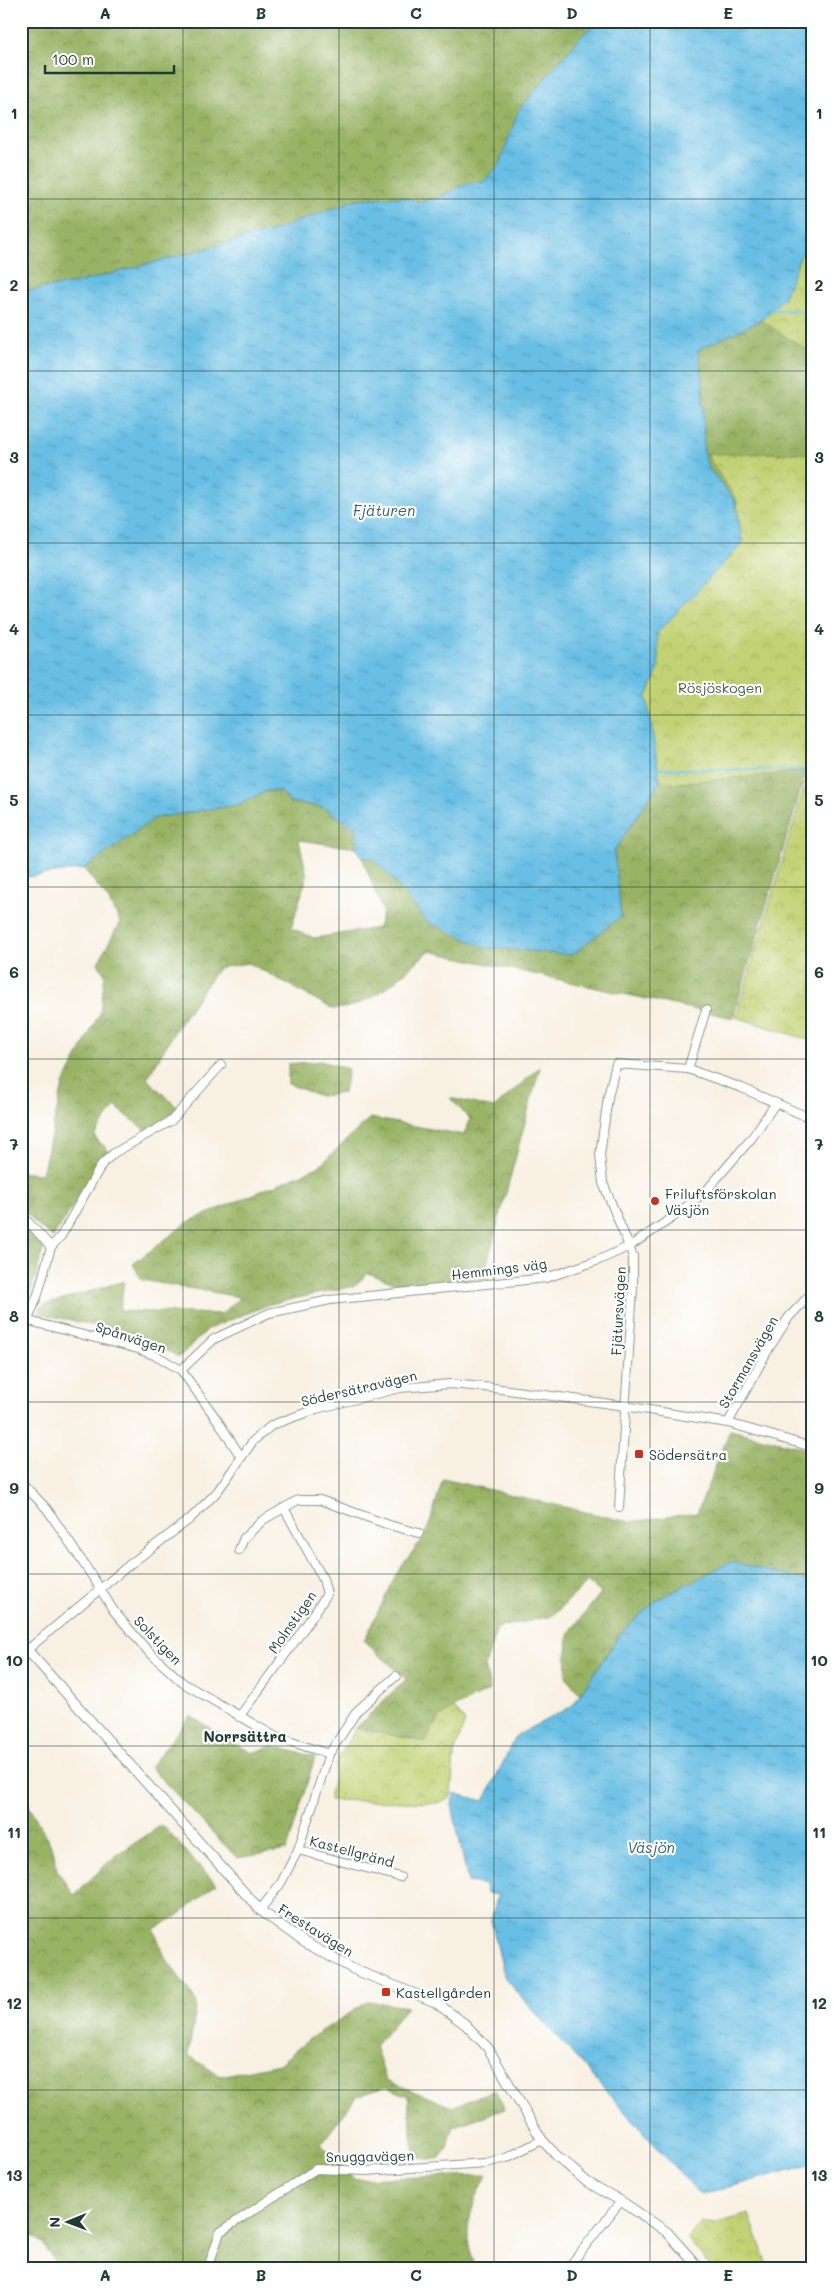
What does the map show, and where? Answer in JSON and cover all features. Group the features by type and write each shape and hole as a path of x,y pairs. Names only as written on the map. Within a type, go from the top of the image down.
{"street":[{"path":"706,1010 688,1069 742,1088 812,1119"},
{"name":"Fjätursvägen","path":"619,1507 633,1288 633,1256 603,1183 600,1155 608,1097 616,1064 688,1069"},
{"path":"25,1319 38,1294 51,1247 61,1236 102,1164 114,1152 170,1121 221,1065"},
{"name":"Hemmings väg","path":"182,1370 214,1339 269,1313 330,1300 546,1278 599,1260 630,1246 672,1218 706,1191 751,1139 775,1104"},
{"path":"21,1214 51,1247"},
{"name":"Stormansvägen","path":"728,1423 779,1332 789,1317 812,1293"},
{"name":"Spånvägen","path":"25,1319 138,1349 159,1357 182,1370 241,1457"},
{"name":"Södersätravägen","path":"24,1647 100,1590 190,1518 217,1492 252,1441 272,1425 316,1409 415,1386 450,1384 490,1387 728,1423 812,1447"},
{"name":"Solstigen","path":"21,1482 47,1508 113,1610 147,1650 183,1683 276,1737 329,1754"},
{"path":"239,1550 244,1538 263,1520 298,1500 320,1500 389,1525 419,1532"},
{"name":"Molnstigen","path":"239,1717 287,1651 299,1639 327,1594 323,1579 284,1508"},
{"name":"Frestavägen","path":"24,1647 260,1910 304,1942 353,1969 435,2002 465,2024 488,2048 542,2140 587,2182 618,2204 668,2232 699,2268"},
{"path":"260,1910 281,1883 298,1850 329,1754 357,1711 396,1676"},
{"name":"Kastellgränd","path":"298,1850 400,1877"},
{"name":"Snuggavägen","path":"212,2268 210,2262 220,2232 316,2169 366,2171 485,2163 506,2158 542,2140"},
{"path":"568,2268 618,2204"}],"green space":[{"path":"21,21 600,21 581,36 519,111 500,164 484,182 468,183 440,197 421,202 400,197 357,199 276,230 80,282 21,292"},
{"path":"812,215 812,353 740,307"},
{"path":"812,228 812,641 808,765 733,1018 429,951 397,980 373,997 361,1003 333,1009 249,963 218,968 176,1029 147,1079 178,1108 160,1123 145,1130 115,1106 94,1136 109,1151 53,1237 40,1228 21,1207 21,1172 42,1174 63,1085 100,1013 105,975 98,963 120,922 108,899 84,869 155,818 236,805 267,791 281,791 289,802 323,807 357,829 356,848 299,840 307,876 291,928 314,938 378,928 383,912 362,857 373,859 390,876 427,922 621,917 614,851 660,781 659,769 735,501 708,467 704,454 703,387 698,350 763,319"},
{"name":"Rösjöskogen","path":"812,453 812,1041 736,1017 809,771 667,784 631,751 632,660 740,528 737,501 706,454"},
{"path":"320,1061 348,1069 344,1093 320,1096 288,1084 288,1064"},
{"path":"540,1067 483,1278 415,1284 391,1282 368,1273 354,1286 270,1304 208,1329 179,1357 137,1335 38,1313 41,1306 124,1281 120,1311 222,1314 240,1297 142,1280 133,1264 188,1222 318,1167 370,1118 464,1135 470,1119 450,1098 494,1108"},
{"path":"21,1223 44,1246 27,1307 21,1307"},
{"path":"730,1430 812,1450 812,1582 621,1633 580,1694 566,1677 568,1634 601,1593 588,1582 552,1616 497,1628 485,1666 490,1690 453,1708 439,1718 425,1742 356,1728 406,1679 364,1641 397,1573 427,1532 443,1479 629,1522 697,1513"},
{"path":"453,1708 465,1721 454,1754 451,1797 438,1803 329,1800 337,1760 356,1728 425,1742 439,1718"},
{"path":"190,1716 252,1753 272,1746 315,1757 287,1850 237,1858 150,1767"},
{"path":"21,1788 25,1799 53,1849 57,1870 74,1895 114,1857 162,1825 216,1884 179,1915 154,1929 164,1955 197,2003 188,2055 220,2076 279,2064 312,2037 369,2001 407,2007 375,2046 386,2080 452,2107 495,2090 505,2109 454,2126 446,2150 439,2159 425,2159 414,2155 408,2096 386,2087 357,2096 321,2144 354,2179 487,2175 470,2217 468,2239 474,2261 467,2268 59,2268 41,2242 21,2228"},
{"path":"749,2214 765,2259 772,2268 712,2268 687,2238 702,2222 713,2224"}],"water":[{"name":"Fjäturen","path":"600,21 812,21 812,228 784,297 763,319 698,350 703,387 704,454 708,467 735,501 743,543 657,633 659,668 647,697 660,781 614,851 621,916 572,955 484,947 427,922 390,876 373,859 362,857 356,848 357,829 323,807 289,802 281,791 267,791 237,805 155,818 84,869 27,877 21,871 21,292 80,282 276,230 357,199 400,197 421,202 440,197 468,183 484,182 500,164 518,111 581,36"},
{"name":"Väsjön","path":"730,1562 812,1582 812,2164 700,2195 505,1979 491,1920 498,1895 486,1893 485,1885 468,1882 452,1805 454,1793 484,1801 516,1736 572,1706 621,1633 655,1601"}],"waterway":[{"path":"772,310 812,312"},
{"path":"659,769 812,770"}],"place":[{"name":"Friluftsförskolan Väsjön","path":"655,1201"},
{"name":"Södersätra","path":"639,1454"},
{"name":"Kastellgården","path":"386,1992"}],"district":[{"name":"Norrsättra","path":"245,1736"}]}
